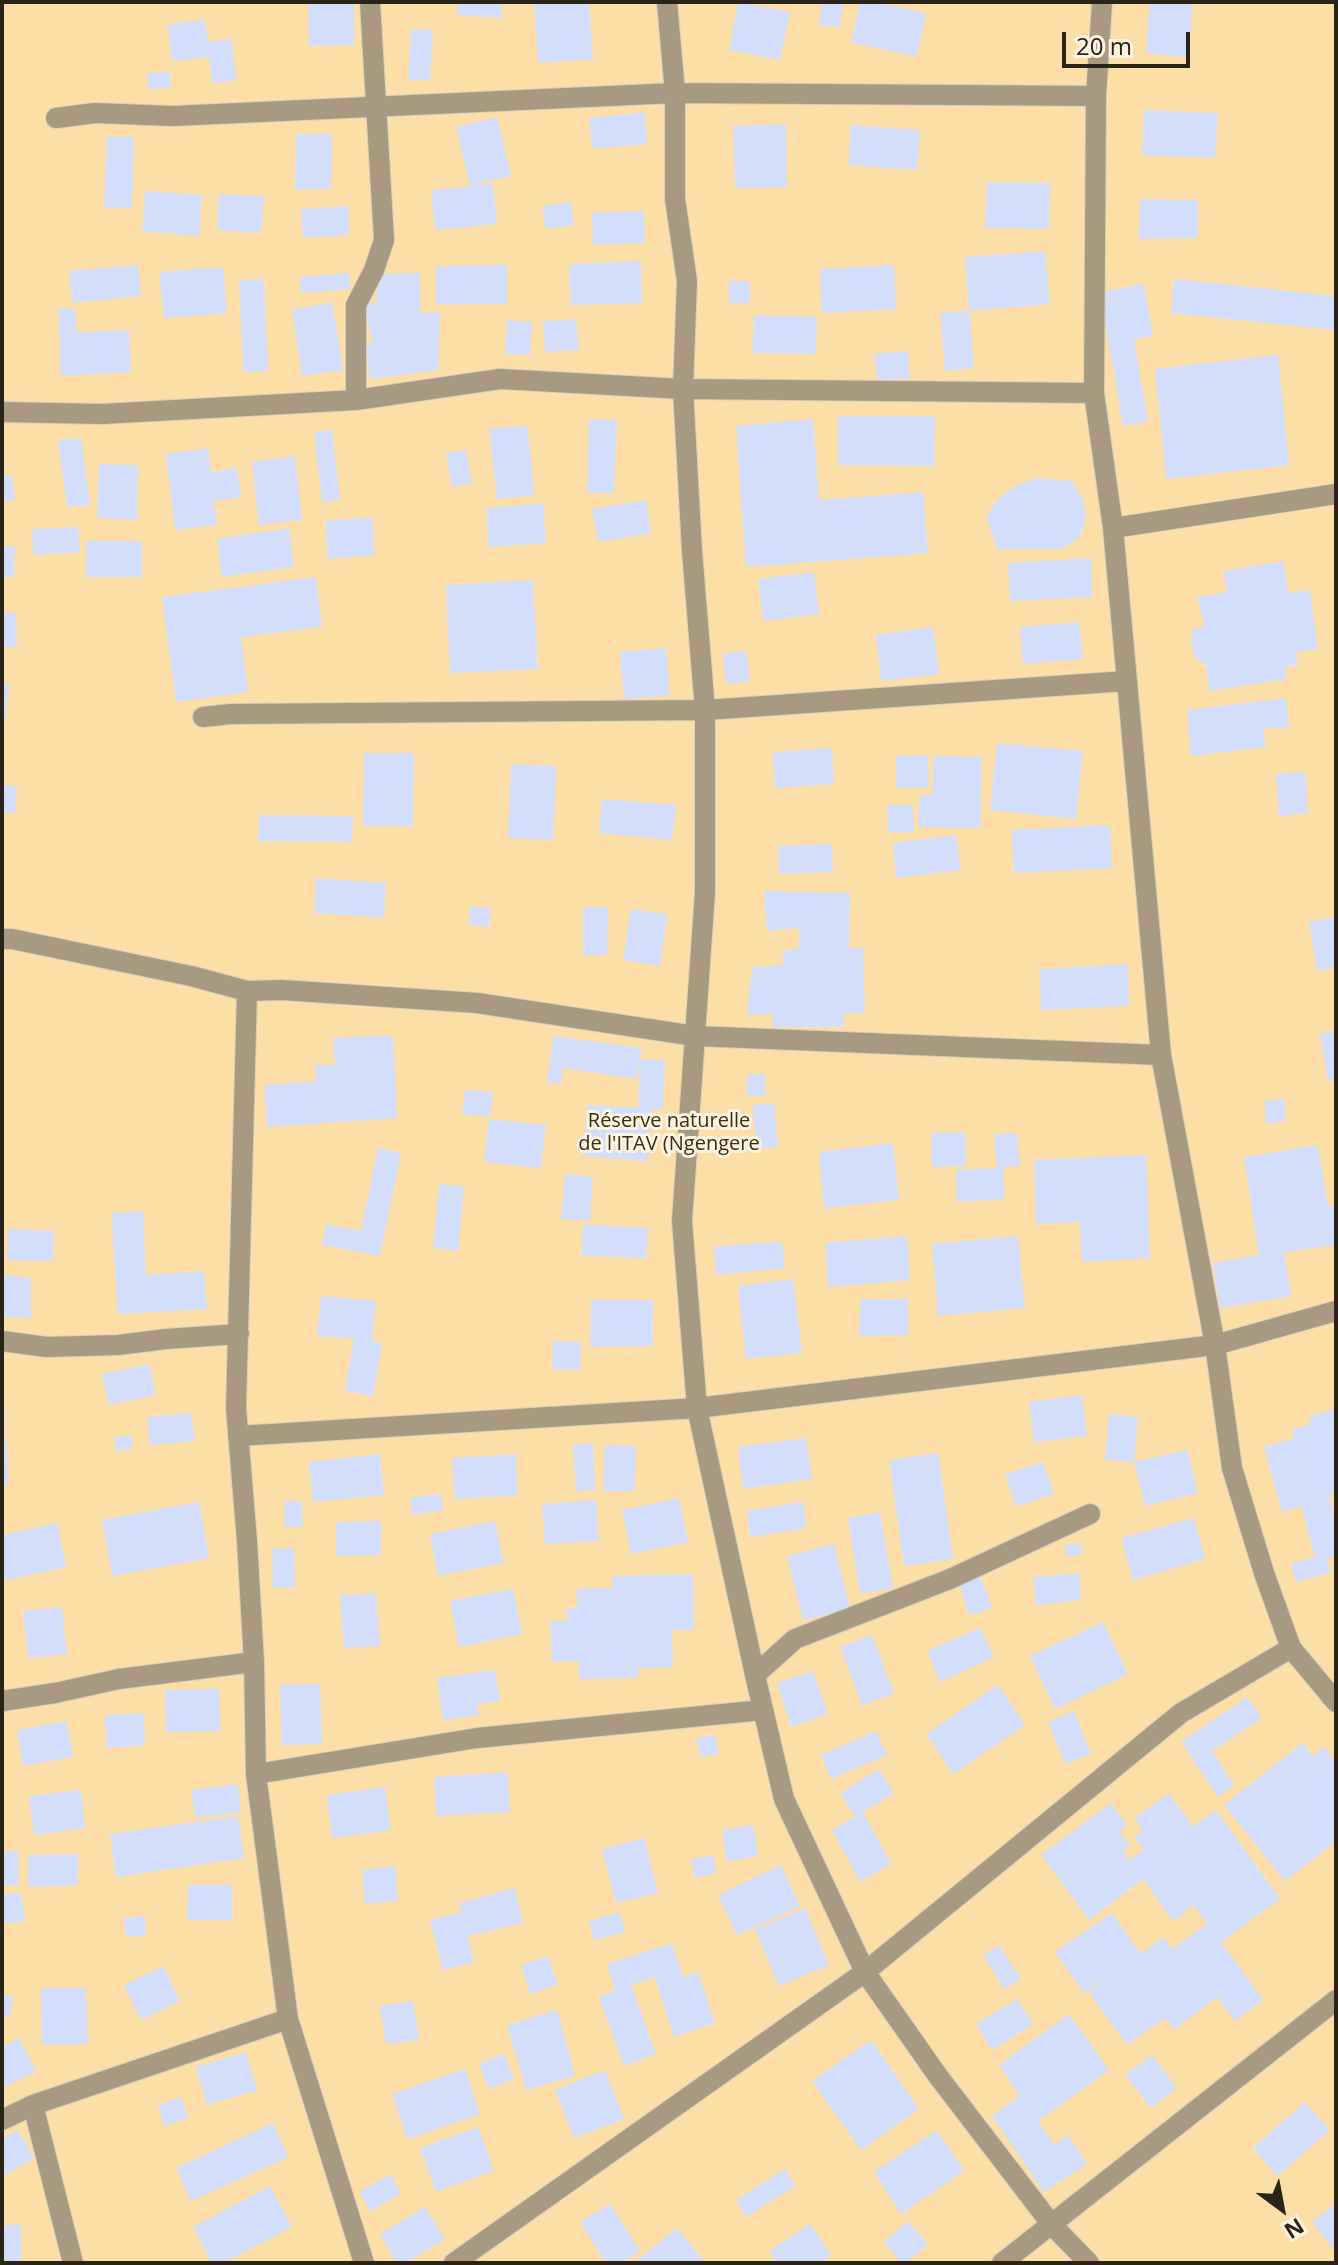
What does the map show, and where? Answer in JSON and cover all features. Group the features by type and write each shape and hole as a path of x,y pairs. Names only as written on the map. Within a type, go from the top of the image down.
{"street":[{"path":"356,400 356,305 374,270 384,240 370,2"},
{"path":"667,2 675,93 675,199 687,281 683,389 705,710 705,892 682,1221 697,1408 784,1799 865,1972 938,2076 1052,2225 1089,2263"},
{"path":"1102,2 1096,96 1094,393 1113,528 1161,1055 1215,1345 1232,1468 1291,1648 1336,1702"},
{"path":"56,118 95,113 173,116 675,93 1096,96"},
{"path":"2,412 102,414 356,400 500,379 683,389 1094,393"},
{"path":"1113,528 1336,494"},
{"path":"203,717 231,714 705,710 1127,681"},
{"path":"2,939 191,976 247,991 282,990 477,1003 695,1036 1161,1055"},
{"path":"247,991 236,1408 254,1662 256,1774 288,2019 364,2263"},
{"path":"238,1436 697,1408 1215,1345 1336,1311"},
{"path":"2,1341 47,1347 104,1346 239,1334"},
{"path":"755,1675 795,1639 950,1579 1090,1514"},
{"path":"454,2263 865,1972 1181,1713 1291,1648"},
{"path":"2,1701 119,1679 254,1662"},
{"path":"256,1774 477,1738 763,1710"},
{"path":"1002,2263 1336,2000"},
{"path":"2,2120 33,2105 288,2019"},
{"path":"33,2105 73,2263"}],"green space":[{"name":"Réserve naturelle de l'ITAV (Ngengere","path":"2,2 1336,2 1336,2263 2,2263"}],"building":[{"path":"308,2 354,2 354,45 309,46"},
{"path":"458,2 502,2 501,18 457,15"},
{"path":"534,2 589,2 593,59 538,63"},
{"path":"738,2 790,12 780,60 729,50"},
{"path":"822,2 843,2 840,27 819,25"},
{"path":"860,2 926,13 917,56 851,43"},
{"path":"1150,2 1193,2 1188,57 1146,53"},
{"path":"205,20 208,42 232,39 236,80 212,83 209,57 172,61 168,24"},
{"path":"411,29 433,30 430,80 408,80"},
{"path":"170,72 171,88 148,89 147,73"},
{"path":"1144,110 1218,113 1215,158 1142,155"},
{"path":"645,112 647,144 592,149 589,118"},
{"path":"497,117 511,176 470,186 456,127"},
{"path":"786,124 787,187 735,188 733,126"},
{"path":"851,125 920,130 917,170 848,165"},
{"path":"296,134 332,134 331,189 295,190"},
{"path":"107,136 134,137 132,208 104,207"},
{"path":"987,182 1050,183 1049,229 985,228"},
{"path":"493,184 497,224 435,230 431,190"},
{"path":"145,191 202,195 199,236 142,231"},
{"path":"219,194 264,196 261,233 217,230"},
{"path":"1140,199 1198,200 1198,238 1139,239"},
{"path":"571,202 574,225 546,229 542,206"},
{"path":"348,206 349,235 303,238 301,209"},
{"path":"644,211 645,243 593,245 592,213"},
{"path":"1045,251 1050,304 969,311 965,257"},
{"path":"641,261 642,303 571,305 569,264"},
{"path":"138,265 141,296 72,303 69,271"},
{"path":"507,265 507,304 436,304 436,266"},
{"path":"894,265 896,309 822,313 820,269"},
{"path":"223,267 227,313 164,318 159,272"},
{"path":"349,273 350,289 301,293 300,277"},
{"path":"420,273 420,313 440,312 438,370 370,379 365,343 373,343 363,303 376,303 380,274"},
{"path":"264,279 268,371 243,372 239,280"},
{"path":"1174,279 1336,296 1336,330 1171,313"},
{"path":"729,281 750,281 750,303 729,303"},
{"path":"1144,284 1153,336 1134,339 1148,421 1123,426 1100,292"},
{"path":"332,302 343,370 302,376 292,310"},
{"path":"75,308 77,332 129,330 131,372 61,376 58,309"},
{"path":"969,311 974,368 945,371 940,313"},
{"path":"754,315 817,317 816,354 752,353"},
{"path":"576,319 579,350 545,352 543,321"},
{"path":"507,320 532,322 530,355 505,354"},
{"path":"908,351 910,378 877,380 874,354"},
{"path":"1278,355 1289,465 1166,479 1155,369"},
{"path":"838,416 935,416 934,466 838,465"},
{"path":"589,419 617,420 614,493 587,493"},
{"path":"813,419 819,500 923,492 928,553 746,567 736,426"},
{"path":"527,425 535,495 497,499 489,429"},
{"path":"332,430 340,500 322,502 314,432"},
{"path":"81,438 90,505 67,507 58,440"},
{"path":"208,448 211,472 237,468 241,497 214,501 217,525 175,530 166,454"},
{"path":"466,450 472,483 452,487 446,453"},
{"path":"295,456 302,520 259,525 252,462"},
{"path":"99,464 138,465 137,520 97,518"},
{"path":"12,475 15,500 2,501 2,476"},
{"path":"1038,478 1072,481 1083,500 1086,519 1079,538 1062,549 997,549 986,517 998,499 1016,485"},
{"path":"646,500 651,533 598,542 592,509"},
{"path":"543,503 546,543 489,547 486,508"},
{"path":"372,517 375,555 328,559 325,521"},
{"path":"78,527 80,552 33,555 32,529"},
{"path":"289,528 294,567 222,577 217,539"},
{"path":"86,541 142,541 142,577 86,577"},
{"path":"2,546 15,546 14,577 2,577"},
{"path":"1091,558 1092,597 1010,601 1008,563"},
{"path":"1284,561 1288,593 1310,590 1318,649 1296,652 1298,665 1285,667 1287,679 1209,691 1206,665 1196,658 1191,645 1193,629 1205,626 1197,597 1227,592 1224,571"},
{"path":"814,572 819,614 763,621 758,579"},
{"path":"316,577 322,627 241,637 248,692 176,702 162,597"},
{"path":"533,580 538,669 450,673 446,585"},
{"path":"2,613 16,613 17,647 2,647"},
{"path":"1079,622 1083,659 1023,664 1020,627"},
{"path":"933,627 939,674 881,681 876,635"},
{"path":"666,648 670,695 624,699 620,652"},
{"path":"746,651 750,681 726,684 723,654"},
{"path":"2,683 9,684 5,721 2,721"},
{"path":"1286,698 1289,727 1263,729 1266,747 1191,756 1187,710"},
{"path":"997,743 1083,751 1076,819 990,810"},
{"path":"832,748 834,784 775,788 773,752"},
{"path":"364,753 414,753 413,826 363,826"},
{"path":"928,755 929,788 896,788 896,756"},
{"path":"934,756 982,757 980,828 918,827 919,795 932,795"},
{"path":"511,764 556,766 553,840 508,838"},
{"path":"1305,772 1308,813 1279,816 1276,774"},
{"path":"2,785 17,786 15,813 2,813"},
{"path":"602,799 676,805 672,840 599,833"},
{"path":"887,805 913,805 914,832 888,832"},
{"path":"259,815 353,816 352,842 258,841"},
{"path":"1110,825 1112,868 1014,873 1012,830"},
{"path":"956,835 961,870 896,878 893,843"},
{"path":"832,844 833,872 779,874 778,846"},
{"path":"316,878 386,883 384,918 314,913"},
{"path":"764,891 850,893 849,949 863,947 865,1013 843,1014 844,1027 772,1027 772,1014 747,1015 752,967 783,965 783,951 799,948 799,928 767,931"},
{"path":"470,906 491,908 489,927 469,925"},
{"path":"583,907 608,907 607,955 583,955"},
{"path":"631,909 667,914 660,966 623,960"},
{"path":"1336,917 1336,968 1317,971 1309,922"},
{"path":"1128,964 1129,1006 1041,1010 1039,969"},
{"path":"1336,1031 1336,1079 1328,1081 1320,1034"},
{"path":"393,1035 397,1118 267,1127 264,1085 316,1081 315,1065 335,1065 333,1038"},
{"path":"554,1036 642,1048 637,1079 563,1068 561,1084 547,1083"},
{"path":"640,1059 665,1060 663,1109 652,1109 648,1161 583,1156 587,1105 638,1108"},
{"path":"747,1074 765,1074 765,1096 747,1096"},
{"path":"465,1090 493,1092 490,1116 462,1114"},
{"path":"1284,1099 1286,1121 1266,1124 1264,1101"},
{"path":"774,1103 778,1147 757,1149 752,1105"},
{"path":"489,1119 546,1125 541,1168 484,1162"},
{"path":"965,1132 966,1166 932,1167 931,1133"},
{"path":"1017,1133 1020,1166 1003,1167 1004,1199 957,1202 956,1170 997,1168 994,1134"},
{"path":"893,1143 899,1200 824,1208 819,1152"},
{"path":"1318,1145 1328,1207 1336,1205 1336,1245 1284,1252 1291,1296 1220,1308 1213,1263 1259,1255 1244,1157"},
{"path":"378,1148 401,1153 380,1256 322,1245 326,1224 361,1231"},
{"path":"1146,1155 1150,1258 1082,1262 1080,1222 1036,1224 1034,1160"},
{"path":"565,1174 593,1177 590,1221 561,1219"},
{"path":"439,1184 464,1186 458,1251 433,1248"},
{"path":"143,1211 146,1275 204,1271 207,1309 118,1314 111,1213"},
{"path":"583,1224 648,1228 646,1259 581,1255"},
{"path":"8,1229 54,1231 53,1261 7,1260"},
{"path":"907,1236 910,1280 828,1287 825,1243"},
{"path":"1018,1236 1025,1308 938,1316 932,1244"},
{"path":"782,1241 785,1268 716,1275 713,1247"},
{"path":"2,1275 31,1278 31,1318 2,1317"},
{"path":"793,1279 802,1353 746,1359 738,1286"},
{"path":"321,1296 376,1301 372,1342 382,1343 373,1396 345,1391 354,1339 317,1336"},
{"path":"860,1299 908,1299 908,1335 859,1336"},
{"path":"591,1300 653,1300 653,1346 590,1347"},
{"path":"553,1341 581,1342 580,1370 552,1369"},
{"path":"149,1364 156,1395 109,1405 102,1374"},
{"path":"1082,1395 1087,1436 1034,1442 1029,1402"},
{"path":"2,1406 5,1406 5,1438 2,1438"},
{"path":"1336,1409 1336,1494 1329,1496 1336,1516 1336,1556 1327,1559 1331,1572 1296,1582 1291,1564 1315,1557 1301,1506 1282,1512 1264,1447 1295,1438 1292,1429 1311,1424 1309,1416"},
{"path":"191,1413 195,1441 150,1445 147,1417"},
{"path":"1109,1414 1138,1417 1134,1462 1105,1460"},
{"path":"131,1435 133,1448 116,1451 114,1437"},
{"path":"806,1438 812,1479 743,1489 738,1447"},
{"path":"2,1442 7,1442 8,1485 2,1485"},
{"path":"593,1443 595,1490 576,1491 573,1445"},
{"path":"605,1445 636,1446 634,1491 603,1491"},
{"path":"1187,1450 1198,1493 1145,1506 1134,1462"},
{"path":"938,1453 953,1559 904,1566 889,1460"},
{"path":"380,1454 384,1495 313,1502 309,1462"},
{"path":"516,1454 518,1495 455,1499 452,1458"},
{"path":"1043,1462 1054,1494 1016,1506 1005,1474"},
{"path":"441,1494 443,1510 412,1515 410,1498"},
{"path":"679,1498 688,1542 631,1554 622,1510"},
{"path":"596,1500 599,1541 545,1544 542,1504"},
{"path":"285,1501 302,1501 303,1527 284,1527"},
{"path":"199,1502 209,1558 112,1576 102,1520"},
{"path":"803,1502 807,1528 750,1537 747,1511"},
{"path":"880,1512 893,1588 860,1594 848,1518"},
{"path":"1194,1518 1205,1559 1133,1580 1121,1538"},
{"path":"381,1521 381,1555 336,1556 336,1522"},
{"path":"495,1521 504,1563 438,1576 430,1534"},
{"path":"57,1523 66,1567 2,1581 2,1535"},
{"path":"1080,1543 1082,1555 1066,1556 1065,1544"},
{"path":"834,1544 850,1609 803,1620 787,1556"},
{"path":"294,1548 295,1587 273,1588 272,1549"},
{"path":"1079,1573 1081,1600 1036,1605 1033,1577"},
{"path":"693,1574 694,1630 672,1630 673,1667 638,1669 638,1678 579,1679 579,1661 552,1662 550,1621 567,1621 567,1608 577,1608 577,1589 612,1588 612,1576"},
{"path":"981,1577 992,1608 969,1615 959,1584"},
{"path":"513,1589 522,1634 459,1647 450,1601"},
{"path":"376,1593 380,1646 344,1648 340,1595"},
{"path":"62,1607 67,1654 28,1658 23,1611"},
{"path":"1103,1622 1128,1674 1055,1709 1030,1656"},
{"path":"980,1628 994,1657 940,1682 927,1651"},
{"path":"872,1635 894,1693 862,1706 840,1647"},
{"path":"495,1670 500,1701 477,1704 479,1715 443,1720 437,1678"},
{"path":"813,1671 828,1714 791,1727 777,1683"},
{"path":"320,1684 322,1744 282,1745 280,1685"},
{"path":"998,1685 1025,1725 953,1774 926,1734"},
{"path":"219,1689 220,1731 166,1732 165,1690"},
{"path":"1247,1697 1262,1718 1212,1751 1234,1785 1218,1797 1181,1742"},
{"path":"1074,1711 1091,1754 1065,1764 1048,1722"},
{"path":"144,1713 145,1745 107,1748 105,1715"},
{"path":"66,1721 73,1757 23,1766 17,1730"},
{"path":"876,1731 887,1755 831,1779 821,1755"},
{"path":"715,1735 719,1753 701,1757 696,1738"},
{"path":"1302,1743 1313,1756 1324,1747 1336,1762 1336,1841 1285,1881 1224,1805"},
{"path":"879,1769 894,1793 863,1812 891,1864 860,1882 832,1830 855,1817 840,1793"},
{"path":"507,1772 510,1812 436,1816 434,1777"},
{"path":"238,1784 241,1812 195,1818 191,1790"},
{"path":"385,1787 391,1830 332,1838 327,1795"},
{"path":"81,1790 85,1828 34,1835 29,1796"},
{"path":"1169,1793 1193,1827 1216,1810 1280,1899 1221,1942 1263,2000 1235,2021 1217,1997 1174,2030 1165,2018 1127,2045 1089,1992 1109,1976 1084,1993 1055,1952 1112,1913 1141,1954 1163,1937 1172,1949 1207,1924 1194,1905 1173,1921 1143,1879 1089,1920 1041,1855 1111,1803 1127,1825 1120,1832 1130,1846 1123,1851 1129,1860 1144,1850 1134,1837 1143,1831 1135,1818"},
{"path":"238,1816 244,1858 116,1877 110,1834"},
{"path":"753,1825 758,1856 727,1862 722,1830"},
{"path":"644,1838 658,1893 616,1903 602,1849"},
{"path":"18,1851 19,1885 2,1886 2,1852"},
{"path":"78,1854 78,1885 28,1887 28,1855"},
{"path":"713,1855 716,1873 695,1878 691,1859"},
{"path":"781,1865 800,1906 737,1935 718,1895"},
{"path":"395,1866 398,1901 365,1904 362,1870"},
{"path":"188,1885 232,1885 232,1920 187,1920"},
{"path":"515,1888 523,1923 468,1936 474,1962 443,1970 430,1920 461,1912 459,1903"},
{"path":"21,1893 25,1921 2,1924 2,1895"},
{"path":"805,1908 829,1965 779,1986 755,1929"},
{"path":"620,1912 625,1932 594,1940 589,1921"},
{"path":"145,1916 146,1935 126,1937 124,1918"},
{"path":"672,1943 683,1977 698,1972 715,2023 674,2037 655,1977 631,1985 656,2054 624,2066 599,1997 615,1991 607,1964"},
{"path":"999,1945 1021,1979 1004,1989 983,1955"},
{"path":"548,1956 558,1985 530,1994 521,1965"},
{"path":"163,1966 180,2001 141,2020 124,1985"},
{"path":"41,1988 86,1988 88,2044 42,2045"},
{"path":"2,1994 13,1996 9,2017 2,2016"},
{"path":"1017,1999 1033,2024 992,2050 976,2024"},
{"path":"413,2001 419,2040 386,2044 380,2006"},
{"path":"557,2010 575,2076 526,2090 507,2025"},
{"path":"1069,2014 1109,2070 1038,2121 1054,2145 1068,2135 1087,2164 1044,2192 992,2116 1020,2096 999,2065"},
{"path":"19,2038 36,2071 2,2088 2,2047"},
{"path":"871,2040 919,2109 861,2150 812,2081"},
{"path":"246,2052 257,2090 207,2105 196,2067"},
{"path":"504,2053 514,2079 489,2089 479,2064"},
{"path":"1152,2055 1177,2088 1151,2108 1125,2075"},
{"path":"465,2069 480,2114 407,2139 392,2094"},
{"path":"605,2070 624,2119 574,2138 555,2090"},
{"path":"181,2097 188,2118 164,2126 158,2105"},
{"path":"1305,2102 1330,2130 1277,2176 1253,2148"},
{"path":"273,2123 288,2157 191,2201 176,2168"},
{"path":"478,2127 494,2171 436,2192 420,2148"},
{"path":"18,2130 34,2158 2,2176 2,2139"},
{"path":"937,2130 964,2171 901,2214 874,2172"},
{"path":"785,2169 795,2186 746,2217 736,2200"},
{"path":"391,2174 401,2193 370,2211 359,2192"},
{"path":"270,2186 292,2227 223,2263 212,2263 193,2227"},
{"path":"1336,2203 1336,2253 1312,2222"},
{"path":"610,2204 640,2251 621,2263 606,2263 580,2222"},
{"path":"425,2207 445,2239 405,2263 397,2263 380,2234"},
{"path":"908,2221 928,2244 902,2263 884,2242"},
{"path":"810,2224 831,2255 820,2263 777,2263 769,2251"},
{"path":"2,2225 21,2225 21,2263 2,2263"},
{"path":"677,2228 706,2263 634,2263"}]}
